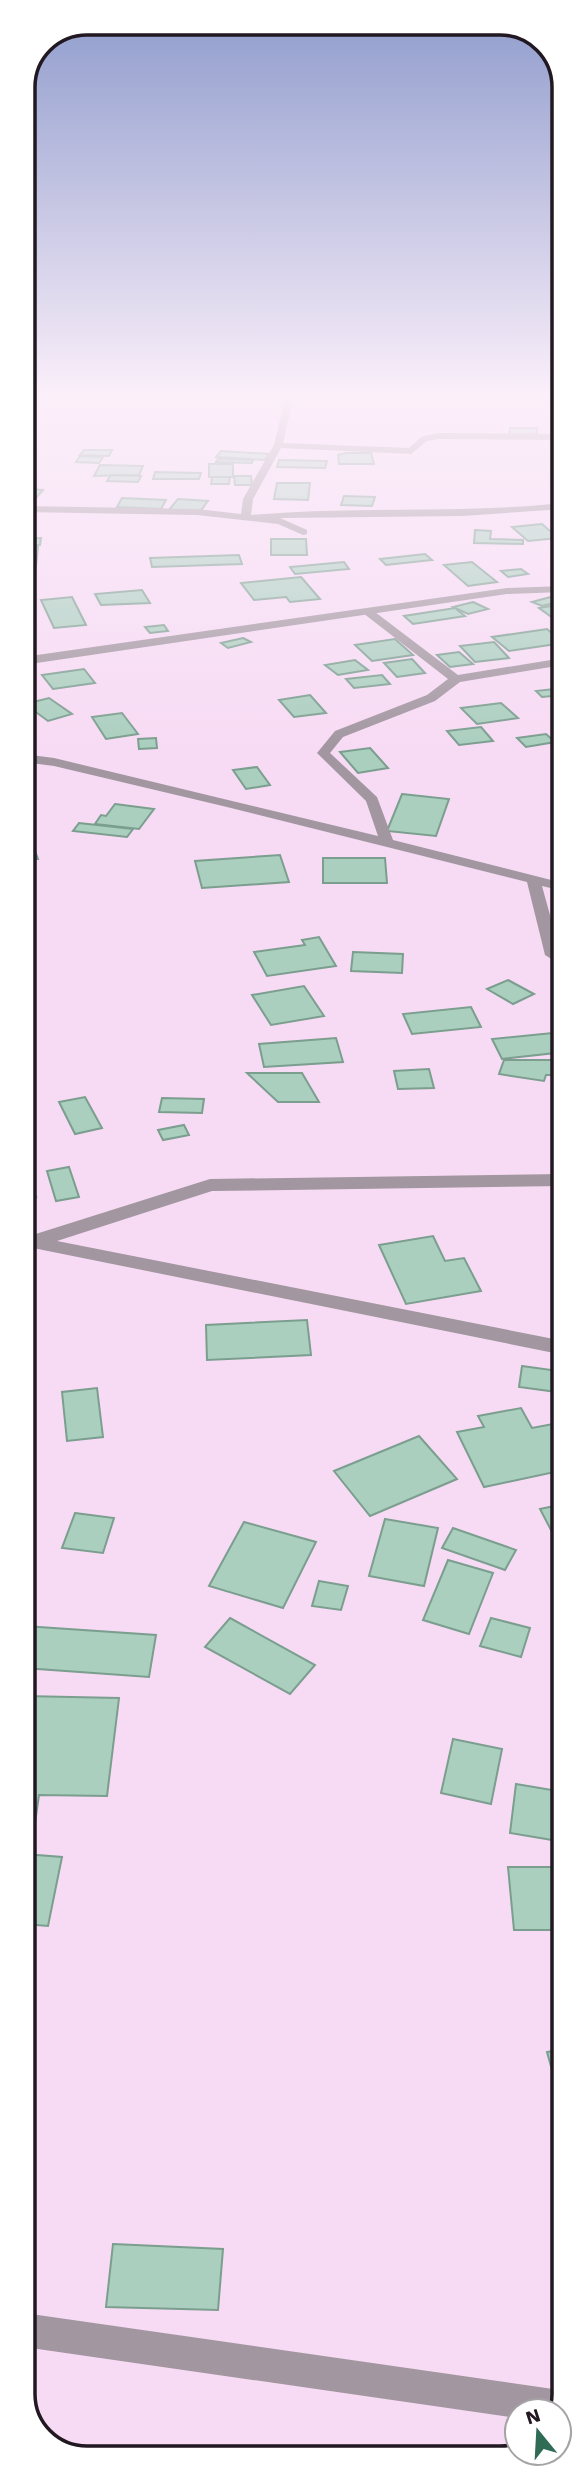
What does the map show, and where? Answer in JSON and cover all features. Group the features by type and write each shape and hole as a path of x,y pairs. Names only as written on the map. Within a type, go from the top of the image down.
{"street":[{"path":"216,515 280,522 303,531"},
{"path":"245,519 246,515"},
{"path":"245,519 266,515"},
{"path":"35,659 507,591 552,589"},
{"path":"368,611 437,667 456,679"},
{"path":"387,843 372,800 323,753 339,734 431,698 456,679 552,663"},
{"path":"35,760 552,884"},
{"path":"533,879 552,950"},
{"path":"35,1240 210,1185 552,1180"},
{"path":"35,1245 552,1346"},
{"path":"35,2332 503,2398"}],"building":[{"path":"542,524 552,533 552,539 528,541 512,527"},
{"path":"475,530 491,531 490,539 523,540 523,544 474,543"},
{"path":"35,538 41,538 40,545 35,545"},
{"path":"271,539 306,539 307,555 271,555"},
{"path":"35,547 38,547 36,566"},
{"path":"425,554 432,560 386,565 380,559"},
{"path":"239,555 242,564 152,567 150,558"},
{"path":"344,562 349,569 295,574 290,567"},
{"path":"472,562 497,582 468,586 444,565"},
{"path":"521,569 528,574 508,577 501,571"},
{"path":"301,577 320,599 290,602 286,597 254,600 241,583"},
{"path":"142,590 150,603 101,605 95,594"},
{"path":"72,597 86,625 54,628 41,600"},
{"path":"552,597 552,604 542,606 532,602"},
{"path":"473,602 488,609 468,614 453,607"},
{"path":"552,606 552,617 539,608"},
{"path":"455,608 465,616 413,624 404,616"},
{"path":"164,625 168,631 150,633 145,627"},
{"path":"547,629 552,633 552,645 509,651 492,637"},
{"path":"243,638 251,642 228,648 221,643"},
{"path":"395,639 413,655 372,661 355,645"},
{"path":"494,642 509,658 475,662 460,646"},
{"path":"459,652 473,664 450,667 437,655"},
{"path":"412,659 425,673 397,677 384,663"},
{"path":"355,660 368,670 338,675 325,665"},
{"path":"84,669 95,683 53,689 42,675"},
{"path":"382,675 390,684 354,688 346,679"},
{"path":"552,689 552,696 542,697 536,691"},
{"path":"310,695 326,713 294,717 279,700"},
{"path":"49,698 72,714 48,721 35,711 35,702"},
{"path":"501,703 518,718 477,724 461,708"},
{"path":"122,713 138,734 106,739 92,717"},
{"path":"481,727 493,741 459,745 447,731"},
{"path":"546,734 552,743 526,747 517,738"},
{"path":"156,738 157,748 139,749 138,739"},
{"path":"370,748 388,768 358,773 340,752"},
{"path":"257,767 270,785 246,789 233,770"},
{"path":"402,794 449,799 436,836 387,831"},
{"path":"115,804 154,809 139,829 95,824 101,815 106,816"},
{"path":"79,823 133,829 127,837 73,831"},
{"path":"280,855 289,882 202,888 195,861"},
{"path":"323,858 385,858 387,883 323,883"},
{"path":"319,937 336,966 267,976 254,952 305,945 302,940"},
{"path":"353,952 403,954 402,973 351,971"},
{"path":"508,980 534,994 513,1004 487,989"},
{"path":"304,986 324,1016 271,1025 252,995"},
{"path":"471,1007 481,1027 412,1034 403,1014"},
{"path":"552,1033 552,1053 502,1059 492,1039"},
{"path":"336,1038 343,1062 264,1067 259,1044"},
{"path":"504,1060 552,1060 552,1075 546,1075 544,1081 499,1074"},
{"path":"429,1069 434,1088 398,1089 394,1071"},
{"path":"247,1073 302,1073 319,1102 278,1102"},
{"path":"85,1097 102,1128 75,1134 59,1102"},
{"path":"162,1098 204,1099 202,1113 159,1112"},
{"path":"184,1125 189,1135 163,1140 158,1130"},
{"path":"69,1167 79,1197 56,1201 47,1171"},
{"path":"433,1236 445,1261 464,1258 481,1291 406,1304 379,1245"},
{"path":"307,1320 311,1355 207,1360 206,1325"},
{"path":"522,1366 552,1370 552,1391 519,1387"},
{"path":"97,1388 103,1437 67,1441 62,1392"},
{"path":"521,1408 532,1428 552,1424 552,1473 484,1487 457,1432 484,1427 478,1416"},
{"path":"419,1436 457,1479 370,1516 334,1471"},
{"path":"552,1506 552,1532 540,1509"},
{"path":"75,1513 114,1518 103,1553 62,1548"},
{"path":"385,1519 438,1528 424,1586 369,1576"},
{"path":"244,1522 316,1542 283,1608 209,1586"},
{"path":"453,1528 516,1550 505,1570 442,1548"},
{"path":"448,1560 493,1573 469,1634 423,1620"},
{"path":"319,1581 348,1586 341,1610 312,1606"},
{"path":"230,1618 315,1665 290,1694 205,1647"},
{"path":"491,1618 530,1628 521,1657 480,1646"},
{"path":"35,1627 156,1635 149,1677 35,1669"},
{"path":"35,1696 119,1698 107,1796 39,1795 35,1823"},
{"path":"453,1739 502,1749 491,1804 441,1793"},
{"path":"516,1784 552,1790 552,1840 510,1833"},
{"path":"35,1855 62,1857 48,1926 35,1925"},
{"path":"508,1867 552,1867 552,1930 514,1930"},
{"path":"552,2051 552,2070 547,2052"},
{"path":"113,2244 223,2249 218,2310 106,2307"}]}
